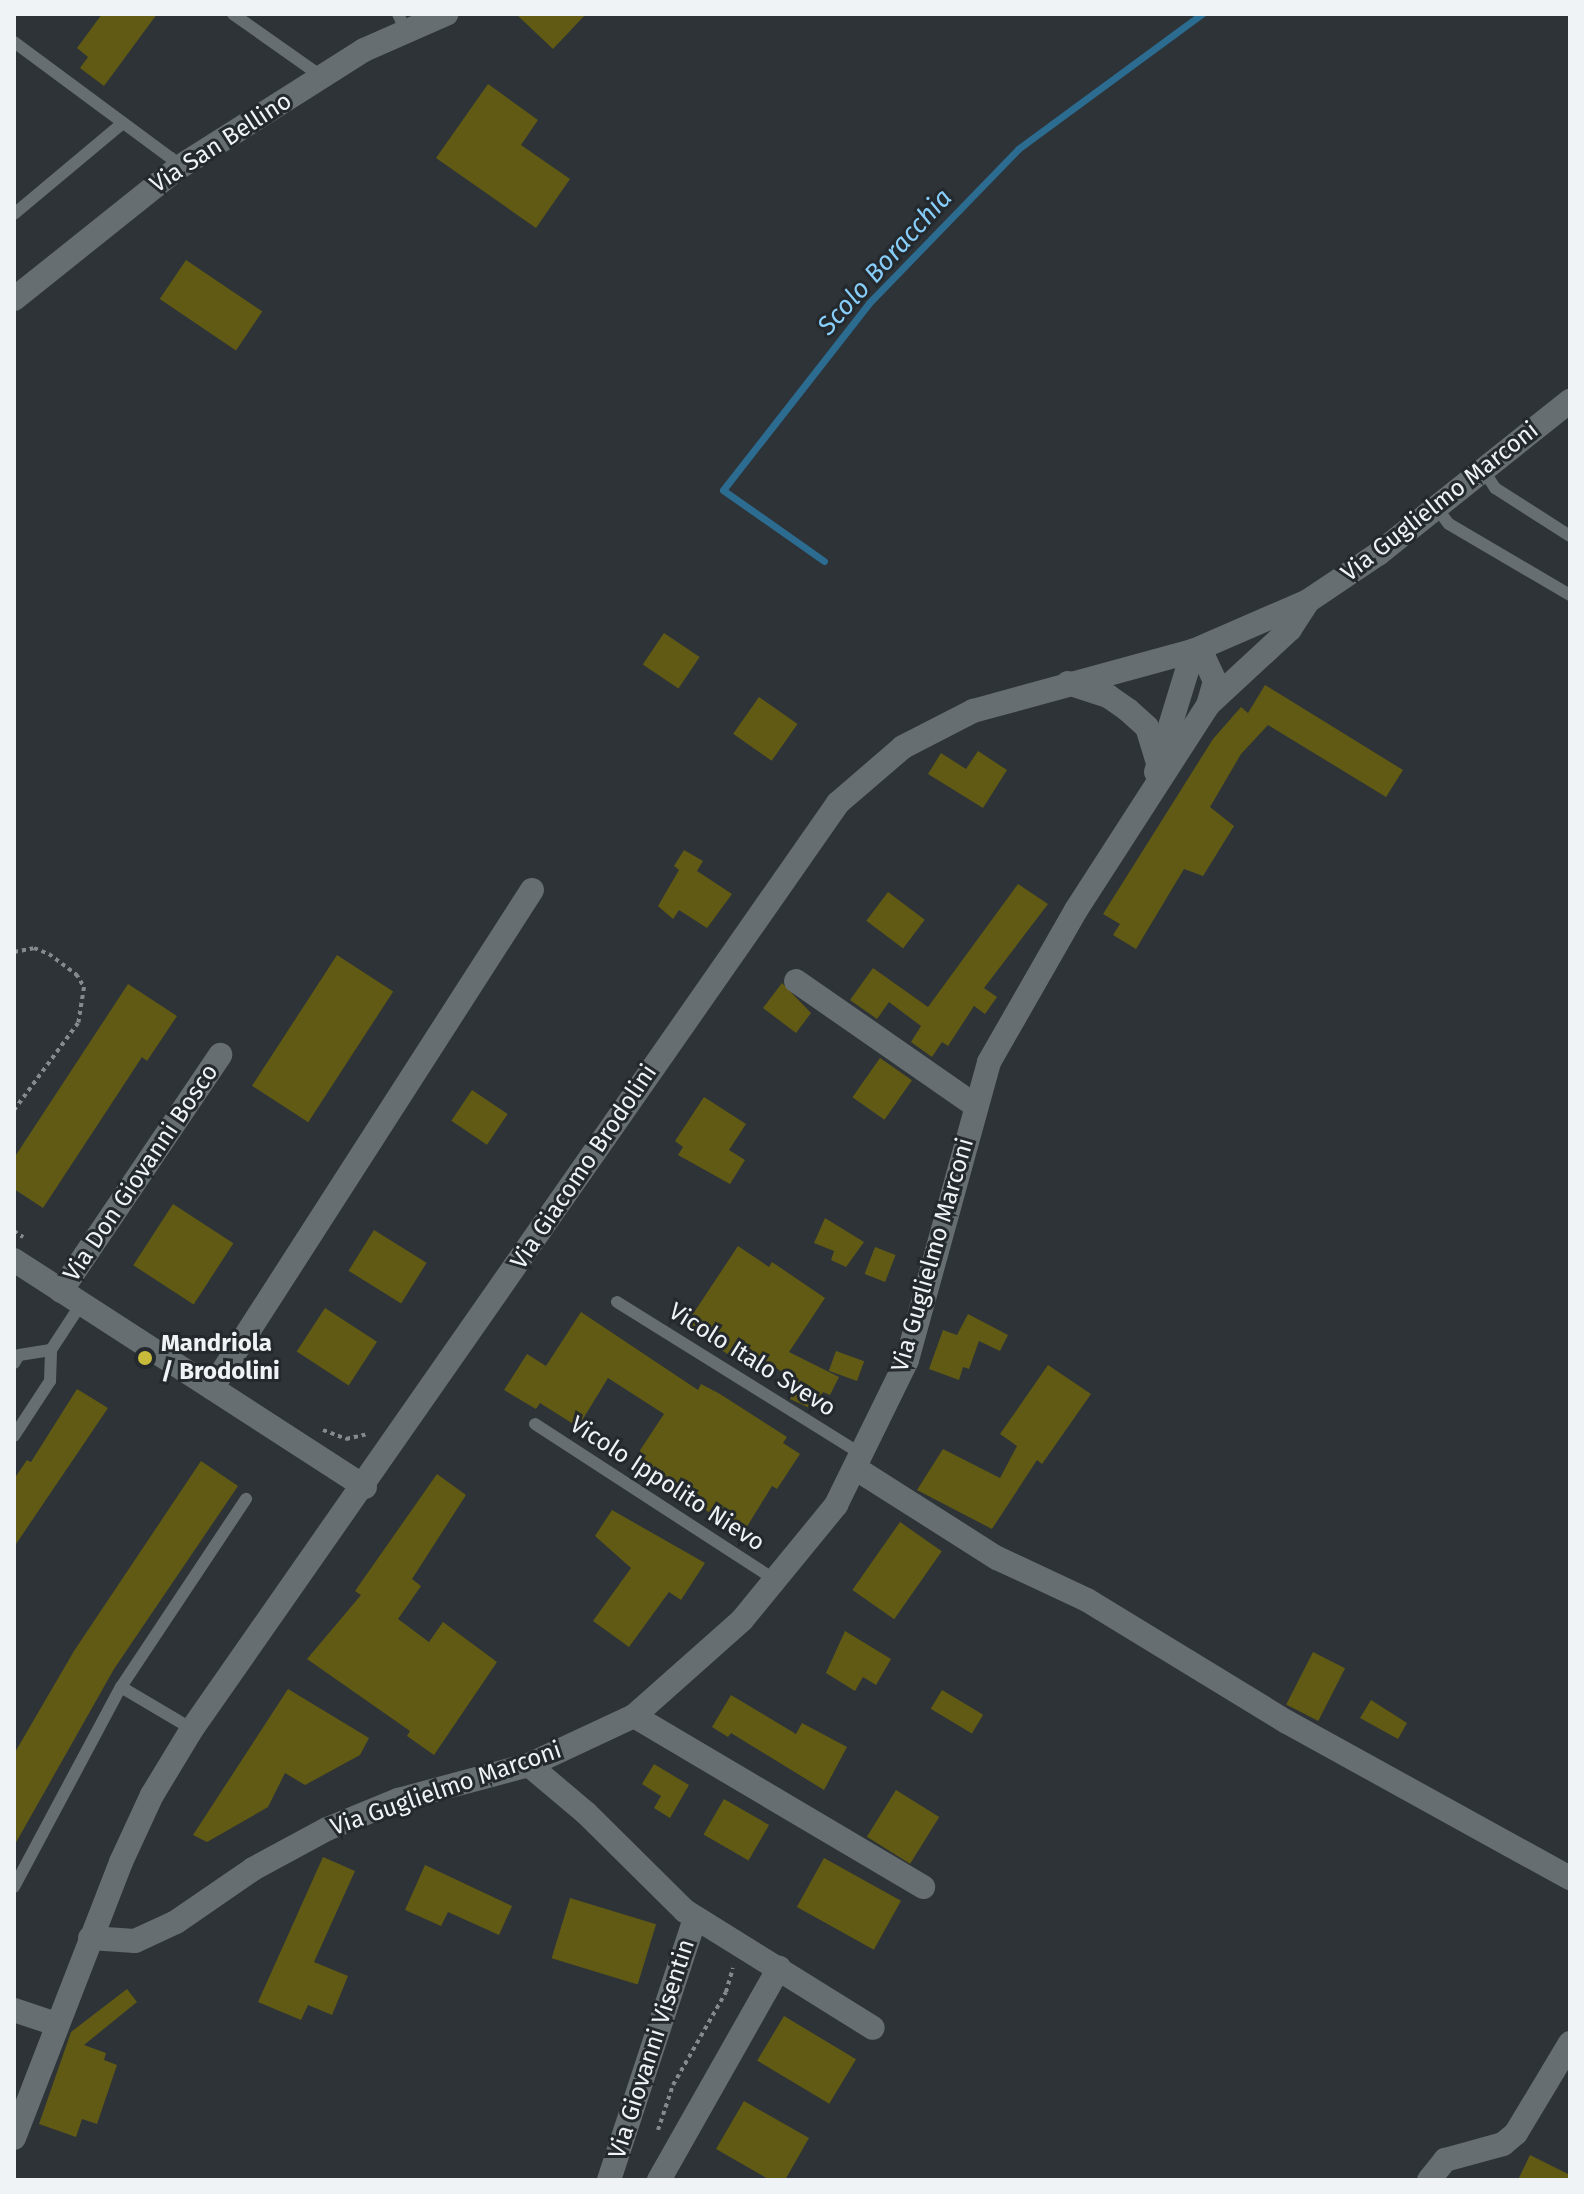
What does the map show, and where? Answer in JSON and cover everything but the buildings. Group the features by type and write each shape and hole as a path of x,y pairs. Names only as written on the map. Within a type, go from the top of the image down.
{"street":[{"name":"Via San Bellino","path":"14,299 178,168 319,80 402,22 446,14"},
{"name":"Via Guglielmo Marconi","path":"1151,794 1158,762 1196,650 1308,601 1436,507 1570,401"},
{"name":"Via Guglielmo Marconi","path":"90,1938 135,1941 176,1922 253,1869 327,1829 398,1800 529,1765 634,1716 742,1620 836,1505 907,1360 989,1062 1208,705 1290,629 1308,601"},
{"name":"Via Giacomo Brodolini","path":"90,1938 152,1795 192,1729 365,1487 838,803 877,766 930,732 973,711 1196,650"},
{"path":"1196,650 1215,681 1208,705"},
{"path":"1068,683 1108,696 1128,710 1147,727 1158,762"},
{"path":"212,1388 532,890"},
{"path":"796,981 976,1106"},
{"name":"Via Don Giovanni Bosco","path":"71,1297 220,1055"},
{"name":"Via Don Giovanni Bosco","path":"14,1260 365,1487"},
{"path":"859,1462 997,1558 1087,1600 1287,1722 1570,1878"},
{"path":"634,1716 923,1887"},
{"name":"Via Giovanni Visentin","path":"529,1765 695,1918 873,2028"},
{"name":"Via Giovanni Visentin","path":"609,2180 695,1918"},
{"path":"14,2138 90,1938"},
{"name":"Via Giovanni Visentin","path":"659,2180 779,1968"},
{"path":"14,2010 56,2024"},
{"path":"1429,2180 1445,2160 1503,2144 1516,2133 1570,2043"}],"lane":[{"path":"233,14 321,76 319,80"},
{"path":"14,42 178,168"},
{"path":"14,214 123,123"},
{"path":"1483,470 1495,488 1570,536"},
{"path":"1436,507 1449,524 1570,595"},
{"name":"Via Don Giovanni Bosco","path":"14,1436 50,1381 51,1350 71,1297"},
{"name":"Vicolo Italo Svevo","path":"617,1302 859,1462"},
{"path":"14,1363 19,1355 51,1350"},
{"name":"Vicolo Ippolito Nievo","path":"535,1424 775,1580"},
{"path":"14,1887 121,1687 246,1499"},
{"path":"121,1687 192,1729"}],"path":[{"path":"14,952 34,948 49,954 76,974 84,987 78,1023 14,1110"},
{"path":"319,1428 346,1439 365,1437 373,1430"},
{"path":"656,2138 673,2085 726,1992 734,1960"}],"waterway":[{"name":"Scolo Boracchia","path":"824,561 723,490 869,303 1018,149 1202,14"}],"place":[{"name":"Mandriola / Brodolini","path":"145,1358"}]}
